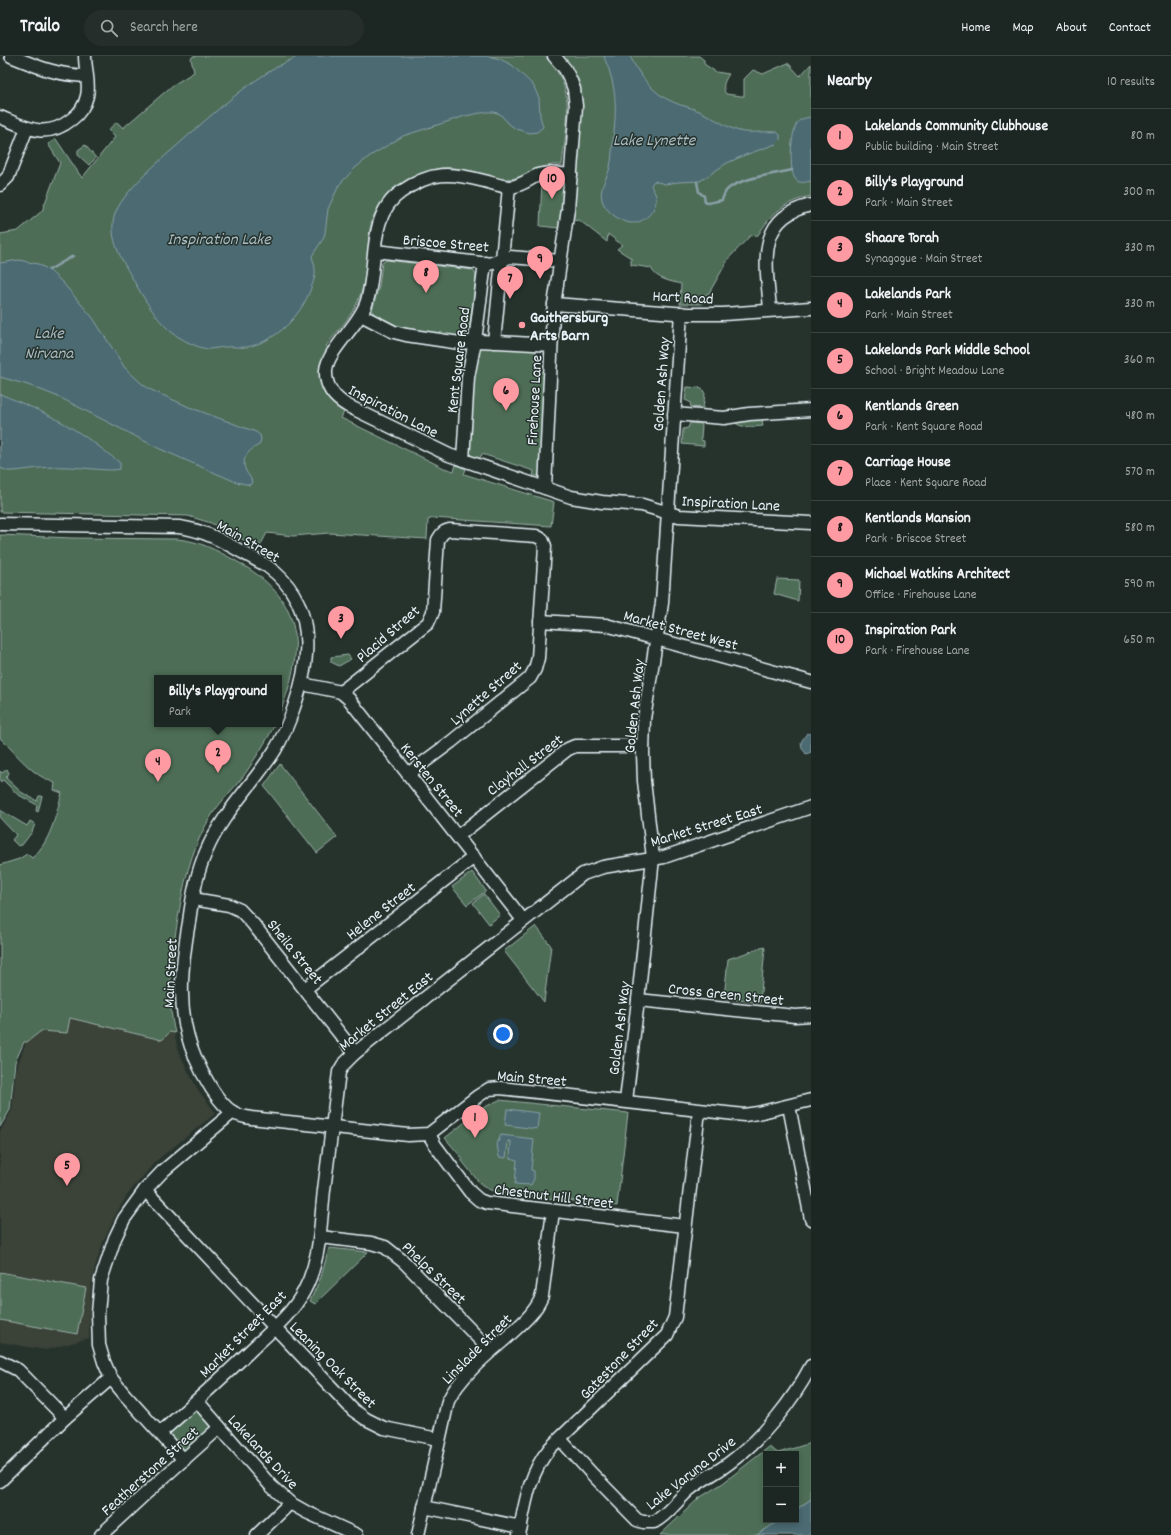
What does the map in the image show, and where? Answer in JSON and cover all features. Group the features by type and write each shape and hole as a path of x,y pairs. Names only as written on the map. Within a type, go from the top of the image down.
{"street":[{"path":"11,56 50,72 86,76"},
{"path":"0,117 40,131 59,127 75,117 81,109 87,96 85,56"},
{"name":"Firehouse Lane","path":"545,488 554,304 568,209 576,114 576,99 568,74 554,56"},
{"path":"0,185 5,181 10,173 28,128"},
{"name":"Inspiration Lane","path":"508,187 463,175 450,174 430,177 416,183 394,197 383,212 379,223 369,294 361,315 328,362 326,377 332,394 341,403 449,455 578,499 642,505 678,516 811,523"},
{"path":"508,187 517,186 542,174 571,175"},
{"name":"Kent Square Road","path":"494,342 508,187"},
{"path":"770,310 766,254 770,236 778,223 788,214 811,205"},
{"name":"Briscoe Street","path":"375,251 485,263 494,263 510,257 560,260"},
{"name":"Kent Square Road","path":"463,460 468,378 475,341 485,263"},
{"name":"Hart Road","path":"554,304 681,313 723,314 811,308"},
{"name":"Golden Ash Way","path":"626,1102 653,858 646,802 643,746 647,698 662,603 681,313"},
{"path":"361,315 400,334 460,343 475,341 552,345"},
{"path":"674,414 724,418 749,414 811,410"},
{"name":"Main Street","path":"0,524 178,527 201,531 220,540 270,569 282,579 293,594 304,617 307,635 306,657 302,684 288,726 276,749 224,817 209,844 202,862 192,899 182,965 181,999 188,1042 197,1062 213,1089 226,1107 233,1112 251,1118 408,1135 429,1134 488,1089 500,1088 744,1115 811,1100"},
{"name":"Lynette Street","path":"408,774 530,678 535,669 538,658 545,546 542,539 536,536 446,530 438,540"},
{"name":"Placid Street","path":"342,692 428,623 433,612 438,540"},
{"name":"Market Street West","path":"540,621 606,625 811,682"},
{"path":"302,684 342,692"},
{"name":"Kersten Street","path":"342,692 458,836 523,920"},
{"name":"Clayhall Street","path":"458,836 568,749 576,746 643,746"},
{"name":"Market Street East","path":"160,1433 197,1401 275,1328 296,1304 304,1291 311,1276 320,1237 339,1072 343,1065 355,1053 582,874 603,867 664,857 811,807"},
{"name":"Helene Street","path":"306,989 474,857"},
{"name":"Sheila Street","path":"192,899 229,905 240,910 306,989 355,1053"},
{"name":"Cross Green Street","path":"638,1000 795,1016 811,1015"},
{"path":"789,1106 811,1219"},
{"name":"Gatestone Street","path":"520,1531 528,1491 539,1463 550,1448 666,1335 675,1317 699,1110"},
{"path":"184,1460 111,1378 99,1345 98,1313 101,1280 124,1219 145,1190 163,1171 233,1112"},
{"name":"Chestnut Hill Street","path":"429,1134 435,1145 470,1192 479,1200 495,1205 685,1226"},
{"name":"Leaning Oak Street","path":"145,1190 353,1410 366,1420 384,1428 438,1439"},
{"name":"Linslade Street","path":"418,1535 438,1439 448,1401 452,1393 463,1379 491,1351 524,1322 535,1311 539,1304 542,1296 554,1211"},
{"name":"Phelps Street","path":"320,1237 370,1243 385,1247 404,1262 491,1351"},
{"path":"0,1361 18,1370 65,1418"},
{"name":"Lake Varuna Drive","path":"560,1439 637,1520 643,1522 654,1522 701,1481 724,1467 747,1450 787,1404 802,1384 811,1366"},
{"path":"0,1481 65,1418 111,1378"},
{"name":"Lakelands Drive","path":"197,1401 271,1486 290,1503 306,1512 357,1535"},
{"name":"Featherstone Street","path":"101,1535 219,1428"},
{"path":"257,1535 290,1503"},
{"path":"424,1507 520,1531"}],"shaded area":[{"path":"41,1011 173,1029 178,1050 189,1073 198,1090 216,1113 156,1161 128,1194 117,1212 103,1242 95,1267 91,1288 89,1338 46,1350 0,1342 0,1132 12,1110 16,1070 26,1042 41,1031 45,1031"}],"green space":[{"path":"193,56 545,56 555,69 562,81 566,94 567,122 562,165 539,168 513,179 489,177 459,169 443,168 427,171 413,177 388,195 378,207 372,220 369,233 365,277 361,293 355,307 346,321 326,346 329,348 321,366 320,375 321,384 328,399 344,412 341,418 444,468 454,471 456,465 466,469 464,474 554,502 551,526 433,518 428,520 427,539 329,533 293,536 267,533 259,548 211,523 188,516 0,512 0,234 18,231 42,211 60,163 48,144 56,139 82,178 115,137 108,130 117,122 123,128 173,85 194,72 191,59"},
{"path":"562,56 699,56 704,60 704,64 716,72 729,74 724,86 726,94 741,96 744,96 744,79 753,70 763,74 788,63 800,76 811,64 811,196 786,205 768,220 758,235 750,236 729,258 709,293 702,297 702,304 680,304 681,284 668,281 656,275 651,268 631,265 631,258 617,249 622,245 608,234 607,242 579,220 572,221 579,129 569,66"},
{"path":"85,145 96,158 89,165 78,155 78,150"},
{"path":"542,180 561,181 564,184 559,228 540,226"},
{"path":"386,260 473,270 476,275 469,336 457,337 398,327 374,315 372,310 379,286 382,263"},
{"path":"478,347 536,350 535,372 545,372 540,472 538,476 535,476 535,478 533,477 534,471 482,454 479,460 470,457 467,452 472,368"},
{"path":"687,387 700,388 703,390 705,394 703,408 691,407 690,402 685,400"},
{"path":"762,419 763,426 750,427 739,425 732,420"},
{"path":"690,423 702,424 701,440 704,441 704,446 682,444 683,429 688,428"},
{"path":"0,535 72,538 177,539 193,542 222,553 259,576 276,592 287,609 294,627 295,647 293,668 288,691 282,707 282,675 154,675 154,727 273,727 247,771 210,818 192,856 182,897 171,965 170,992 172,1019 175,1033 170,1032 162,1040 70,1018 67,1033 41,1031 27,1042 24,1042 15,1062 10,1110 0,1127 0,865 19,859 27,854 32,858 44,844 52,828 62,793 54,790 55,783 32,770 0,738"},
{"path":"777,579 799,580 798,601 774,594"},
{"path":"348,655 351,659 339,666 331,662 331,657"},
{"path":"280,764 337,837 317,853 264,786"},
{"path":"7,769 9,773 6,778 21,792 37,801 39,796 42,796 38,812 36,811 37,805 17,794 3,780 0,782 0,771 2,773"},
{"path":"0,810 27,826 30,821 35,824 32,832 22,845 18,846 12,840 16,835 0,818"},
{"path":"472,872 486,891 467,905 452,887"},
{"path":"484,894 500,915 489,924 473,903"},
{"path":"536,926 551,946 544,1002 504,951"},
{"path":"764,947 760,1003 724,998 728,959"},
{"path":"499,1100 628,1113 617,1206 495,1192 482,1186 462,1161 462,1158 445,1138 483,1108"},
{"path":"329,1248 368,1252 315,1304 310,1301 321,1277"},
{"path":"0,1272 86,1288 77,1334 0,1320"},
{"path":"194,1410 205,1418 210,1426 210,1429 186,1451 182,1452 168,1434"},
{"path":"811,1443 811,1499 799,1508 799,1451 785,1451"},
{"path":"769,1447 775,1451 764,1451"},
{"path":"763,1452 763,1523 775,1523 757,1535 660,1535 699,1498 723,1483"}],"water":[{"name":"Inspiration Lake","path":"299,56 488,56 500,59 512,65 533,85 539,98 540,116 543,127 537,132 530,133 516,129 500,114 486,112 465,116 403,136 370,156 354,169 339,185 328,209 323,239 312,256 315,266 315,277 307,298 286,326 268,339 247,347 210,349 198,346 185,341 174,334 159,320 147,302 127,269 117,248 113,233 114,217 124,197 143,176 209,117 252,83"},
{"name":"Lake Lynette","path":"604,56 630,56 647,83 666,99 696,110 726,126 743,132 777,132 780,135 780,140 776,144 727,163 700,181 665,184 654,181 651,185 656,195 656,201 650,214 642,221 632,223 618,219 606,208 601,195 602,187 611,164 615,115 614,89"},
{"path":"811,117 811,181 801,182 796,180 792,169 791,152 793,135 799,121"},
{"name":"Lake Nirvana","path":"19,260 38,264 49,270 62,282 93,318 125,368 149,389 189,407 256,432 260,435 261,440 259,445 246,455 244,462 246,471 252,482 250,485 236,482 160,449 59,397 28,385 0,377 0,263"},
{"path":"0,394 41,412 72,428 120,463 120,469 110,470 73,467 48,467 8,471 0,468"},
{"path":"807,733 811,734 811,752 806,754 802,748 801,742"},
{"path":"507,1109 539,1113 537,1129 505,1125"},
{"path":"501,1135 534,1139 531,1170 534,1171 534,1179 531,1185 515,1184 517,1160 510,1158 511,1141 508,1141 506,1158 499,1157 497,1144"},
{"path":"811,1499 811,1535 757,1535 775,1523 799,1523 799,1508"}],"waterway":[{"path":"697,182 699,192 704,196 705,202 708,203 722,200 726,191 739,183 757,177 792,170"},
{"path":"49,270 73,256"}],"place":[{"name":"Inspiration Park","path":"552,199"},
{"name":"Michael Watkins Architect","path":"540,279"},
{"name":"Kentlands Mansion","path":"426,293"},
{"name":"Carriage House","path":"510,299"},
{"name":"Gaithersburg Arts Barn","path":"522,325"},
{"name":"Kentlands Green","path":"506,411"},
{"name":"Shaare Torah","path":"341,639"},
{"name":"Billy's Playground","path":"218,773"},
{"name":"Lakelands Park","path":"158,782"},
{"name":"Lakelands Community Clubhouse","path":"475,1138"},
{"name":"Lakelands Park Middle School","path":"67,1186"}]}
